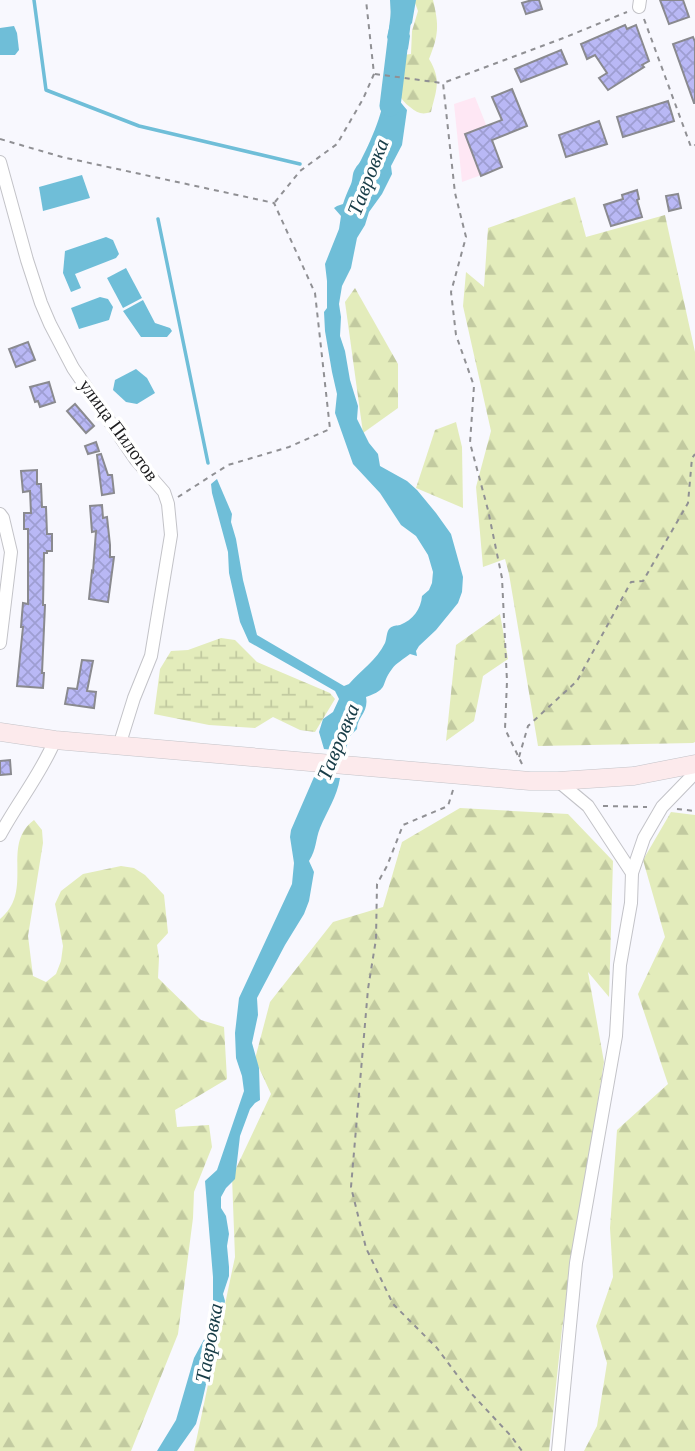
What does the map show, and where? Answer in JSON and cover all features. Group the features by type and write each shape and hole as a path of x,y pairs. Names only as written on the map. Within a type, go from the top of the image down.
{"street":[{"name":"улица Пилотов","path":"0,162 27,260 50,324 73,368 136,460 164,492 168,504 171,535 151,656 119,746"},
{"path":"0,514 10,552 0,636"},
{"path":"0,732 119,746 530,781 634,776 695,764"},
{"path":"0,835 13,809 48,757 55,740"},
{"path":"558,1451 576,1263 616,1036 620,965 631,903 632,873 644,838 662,807 695,773"},
{"path":"558,781 588,806 632,873"}],"path":[{"path":"274,203 300,171 337,144 363,99 373,74 366,0"},
{"path":"373,74 443,83 566,37 639,3 691,147 695,145"},
{"path":"443,83 455,193 466,237 451,292 452,303 456,335 474,386 470,443 502,578 507,681 505,729 530,781"},
{"path":"0,139 62,157 274,203"},
{"path":"168,504 228,465 289,447 330,429 315,293 274,203"},
{"path":"519,758 528,726 577,681 631,582 643,581 669,537 688,503 692,458 695,454"},
{"path":"458,774 448,806 403,825 377,884 376,939 368,989 351,1187 366,1248 393,1304 437,1348 469,1391 522,1451"},
{"path":"588,806 662,807 695,811"}],"shaded area":[{"path":"475,97 503,167 462,182 454,104"}],"green space":[{"path":"414,0 433,0 437,23 435,43 429,59 437,79 436,92 431,112 425,113 410,107 398,90 403,55 411,54 412,31 418,11"},
{"path":"575,197 586,237 665,215 695,352 693,743 538,746 505,559 483,567 476,487 491,431 463,306 466,272 484,287 488,228"},
{"path":"355,288 398,364 398,408 363,433 345,302"},
{"path":"456,422 462,447 463,508 416,488 435,430"},
{"path":"500,614 508,659 483,676 474,721 446,741 456,645"},
{"path":"221,638 235,640 257,662 330,693 335,699 315,732 300,730 273,717 255,728 209,725 154,714 160,669 171,651 188,650"},
{"path":"460,808 568,814 613,861 609,997 588,972 604,1062 562,1329 549,1451 194,1451 235,1257 232,1177 271,1094 255,1059 270,1002 333,922 383,907 402,842"},
{"path":"671,812 695,815 695,1451 584,1451 597,1426 607,1363 596,1326 613,1277 610,1228 617,1130 668,1084 638,994 665,937 643,860"},
{"path":"34,820 42,830 43,843 28,936 33,976 46,982 56,974 61,961 63,946 55,904 61,891 83,874 121,866 134,868 145,875 164,895 168,933 157,945 158,978 201,1020 224,1027 227,1079 175,1110 177,1127 209,1125 212,1147 194,1192 178,1334 131,1451 0,1451 0,919 10,908 15,895 19,842 24,830"}],"water":[{"path":"390,0 416,0 412,23 407,29 410,36 408,49 402,56 400,73 388,71 392,50 387,37 391,20"},
{"path":"14,26 19,50 15,55 0,55 0,28"},
{"path":"387,77 398,77 397,95 407,110 402,145 391,166 392,174 357,238 351,268 342,286 339,304 340,336 358,406 357,419 378,454 380,466 407,481 436,513 451,534 463,577 458,603 419,646 417,656 410,654 398,663 388,674 382,689 366,697 357,729 350,736 345,751 324,749 319,732 323,719 333,712 339,699 335,691 249,642 240,622 229,573 228,552 211,484 217,479 232,514 231,522 257,635 344,686 349,684 378,655 390,628 405,623 416,614 422,596 432,583 433,572 428,555 416,536 401,525 380,493 353,464 335,413 337,394 325,331 325,264 339,229 341,216 334,208 343,204 354,171 375,130 382,109"},
{"path":"82,175 90,198 43,211 39,187"},
{"path":"106,237 113,240 119,254 116,258 75,274 81,288 71,292 63,273 65,251"},
{"path":"126,268 142,298 123,308 107,278"},
{"path":"100,297 108,299 113,307 109,320 79,329 71,308"},
{"path":"143,300 155,323 172,331 167,337 141,337 123,311"},
{"path":"136,369 147,378 155,393 137,404 126,402 113,390 115,380"},
{"path":"314,777 340,778 309,861 314,872 309,901 257,998 258,1015 252,1043 259,1068 260,1100 250,1109 240,1136 235,1179 221,1197 221,1208 226,1216 229,1234 229,1276 202,1402 196,1424 177,1451 157,1451 176,1420 194,1358 208,1332 213,1302 213,1277 205,1181 217,1170 244,1091 236,1058 235,1033 239,998 292,884 294,863 291,830"}],"building":[{"path":"539,0 542,9 526,14 522,3"},
{"path":"660,0 683,0 689,17 669,24"},
{"path":"625,25 627,29 636,25 649,61 608,90 599,78 607,73 595,55 587,59 581,44"},
{"path":"693,37 695,42 695,103 673,44"},
{"path":"561,50 567,64 521,82 515,69"},
{"path":"512,89 527,126 492,140 502,167 481,176 465,134 502,120 492,97"},
{"path":"668,101 674,121 623,137 617,117"},
{"path":"599,121 607,144 566,157 559,135"},
{"path":"637,190 642,217 611,226 604,205 623,199 622,195"},
{"path":"678,194 681,208 669,211 666,196"},
{"path":"28,342 35,360 16,367 9,349"},
{"path":"49,382 55,402 40,407 38,401 35,402 30,387"},
{"path":"75,404 94,426 86,433 67,411"},
{"path":"96,442 99,451 88,454 85,446"},
{"path":"101,454 108,475 112,475 114,493 102,495 97,455"},
{"path":"37,470 42,507 46,507 47,534 52,534 52,551 44,553 43,688 17,686 23,603 28,604 28,529 24,529 24,513 31,513 30,491 23,492 21,471"},
{"path":"102,505 103,518 107,517 110,557 114,557 108,602 89,599 96,531 92,532 90,506"},
{"path":"82,660 93,661 87,691 96,692 94,708 65,704 68,688 77,689"},
{"path":"10,760 11,774 0,775 0,761"}],"waterway":[{"path":"34,0 46,90 139,126 300,164"},
{"name":"Тавровка","path":"390,106 403,0"},
{"path":"158,219 208,463"}]}
